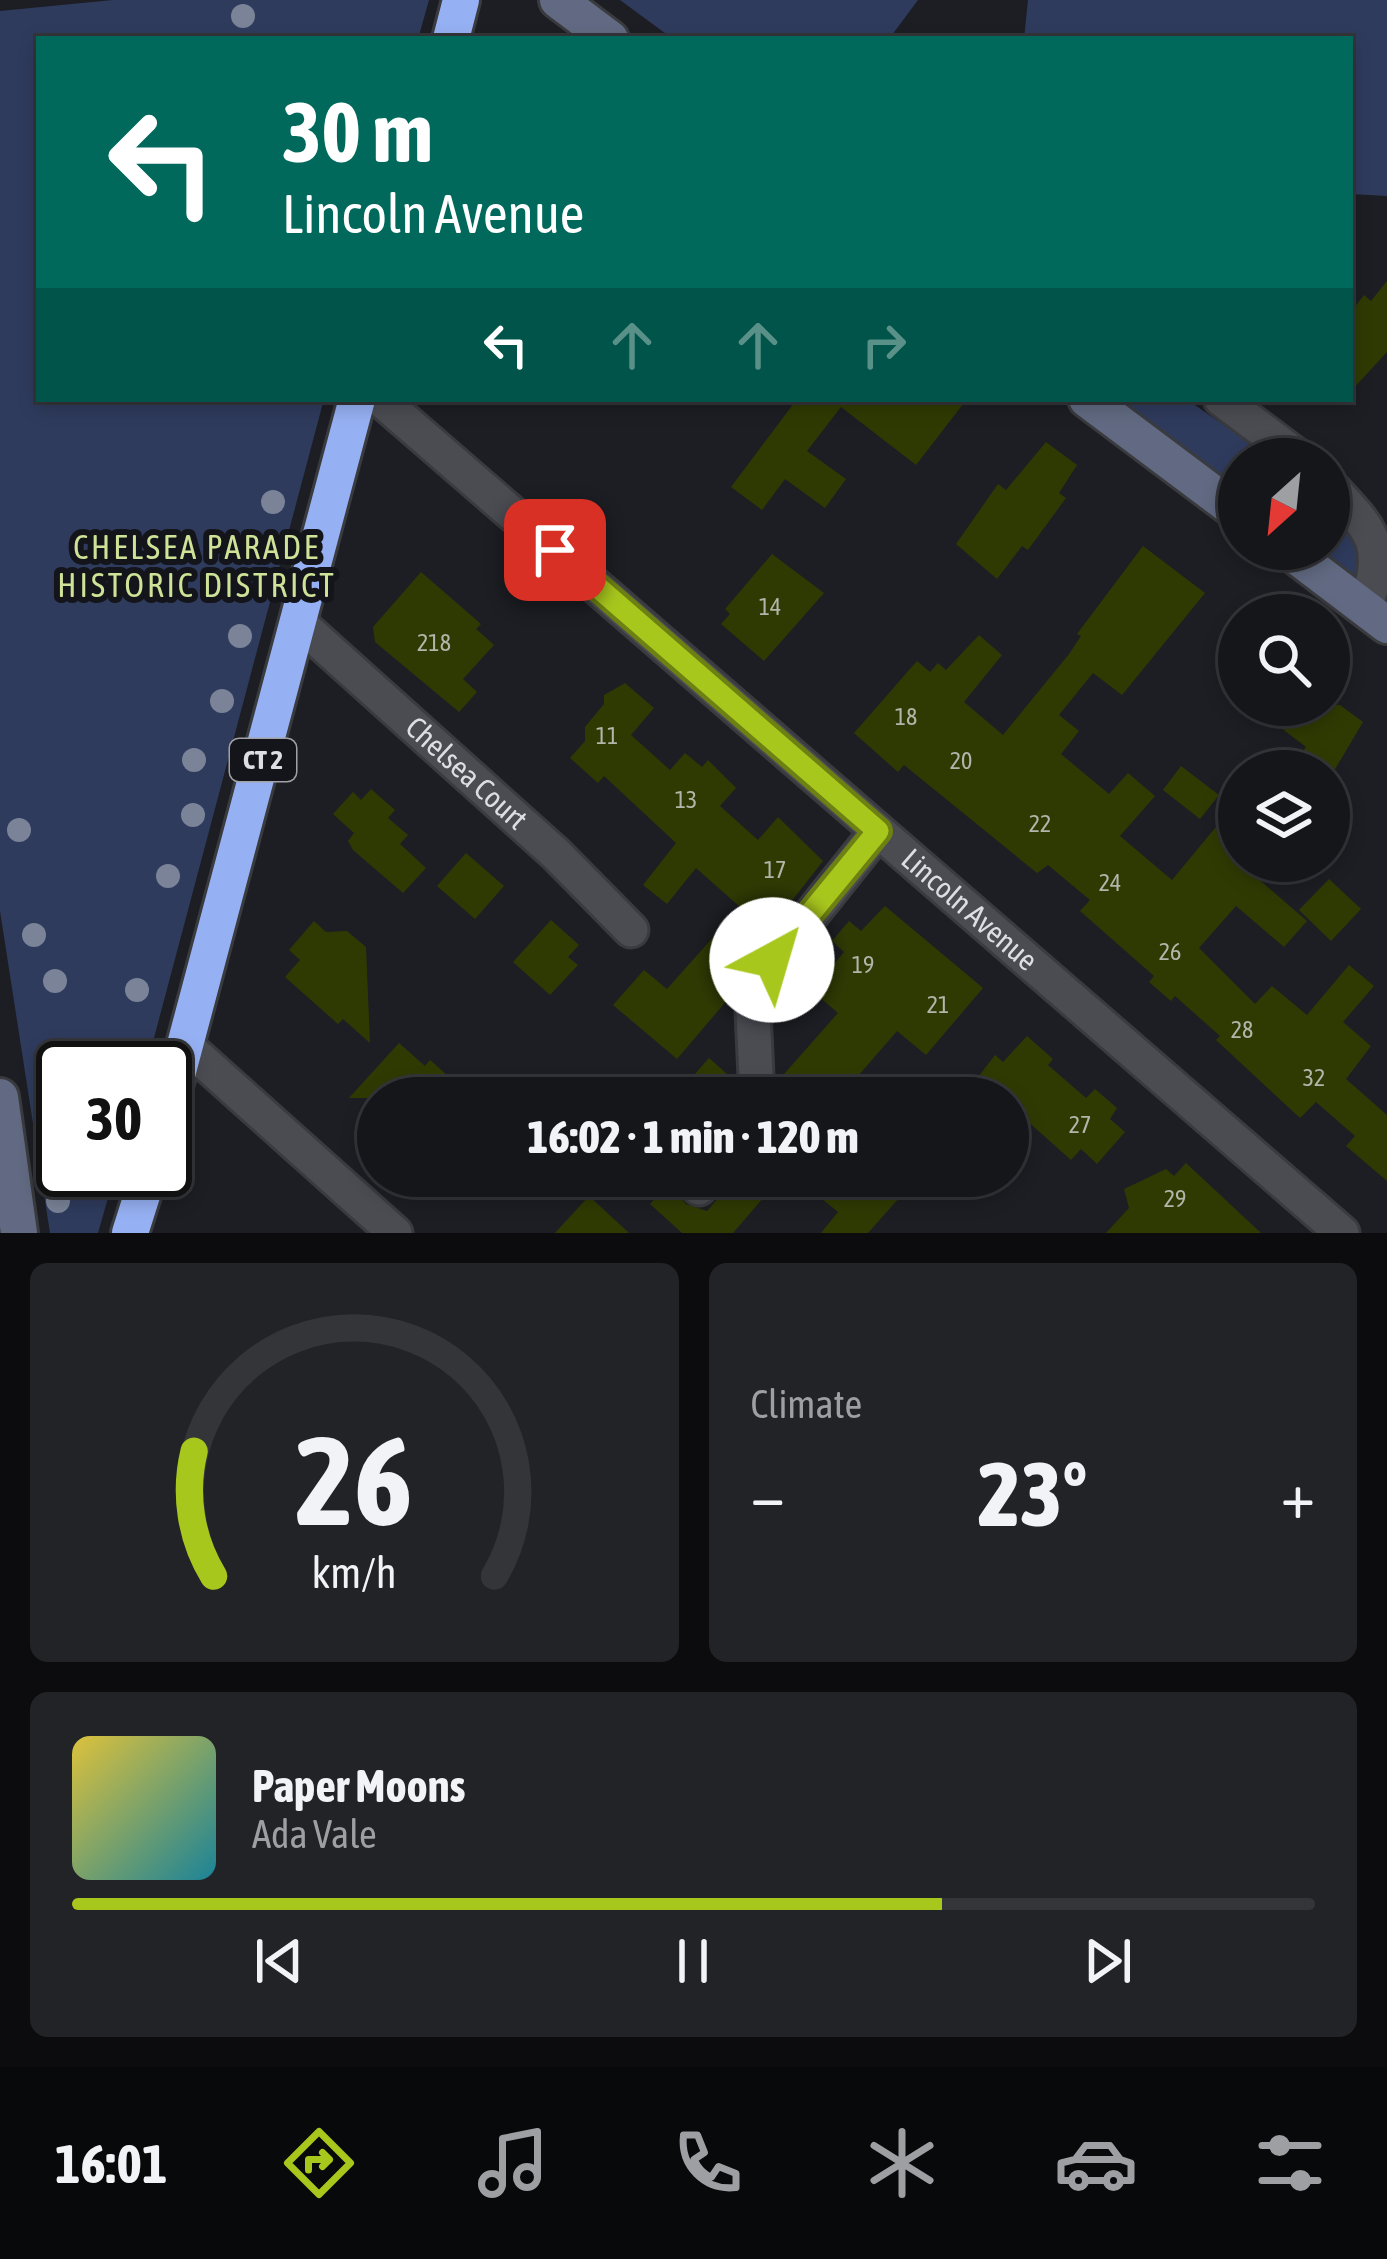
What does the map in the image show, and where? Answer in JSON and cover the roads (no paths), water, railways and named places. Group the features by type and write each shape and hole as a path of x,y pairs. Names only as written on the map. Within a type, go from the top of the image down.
{"highway":[{"path":"452,36 461,0"},
{"name":"CT 2","path":"187,1041 356,402"},
{"path":"130,1233 141,1197"}],"street":[{"path":"558,0 606,36"},
{"name":"Lincoln Avenue","path":"383,402 1342,1233"},
{"path":"1091,402 1218,497"},
{"path":"1225,402 1273,438"},
{"path":"1315,570 1376,616 1385,558 1350,509"},
{"name":"Chelsea Court","path":"299,623 556,854 632,930"},
{"path":"756,1077 752,1011 763,975 878,831"},
{"path":"192,1051 395,1233"},
{"path":"0,1097 19,1233"}],"district":[{"name":"CHELSEA PARADE HISTORIC DISTRICT","path":"197,566"}]}
